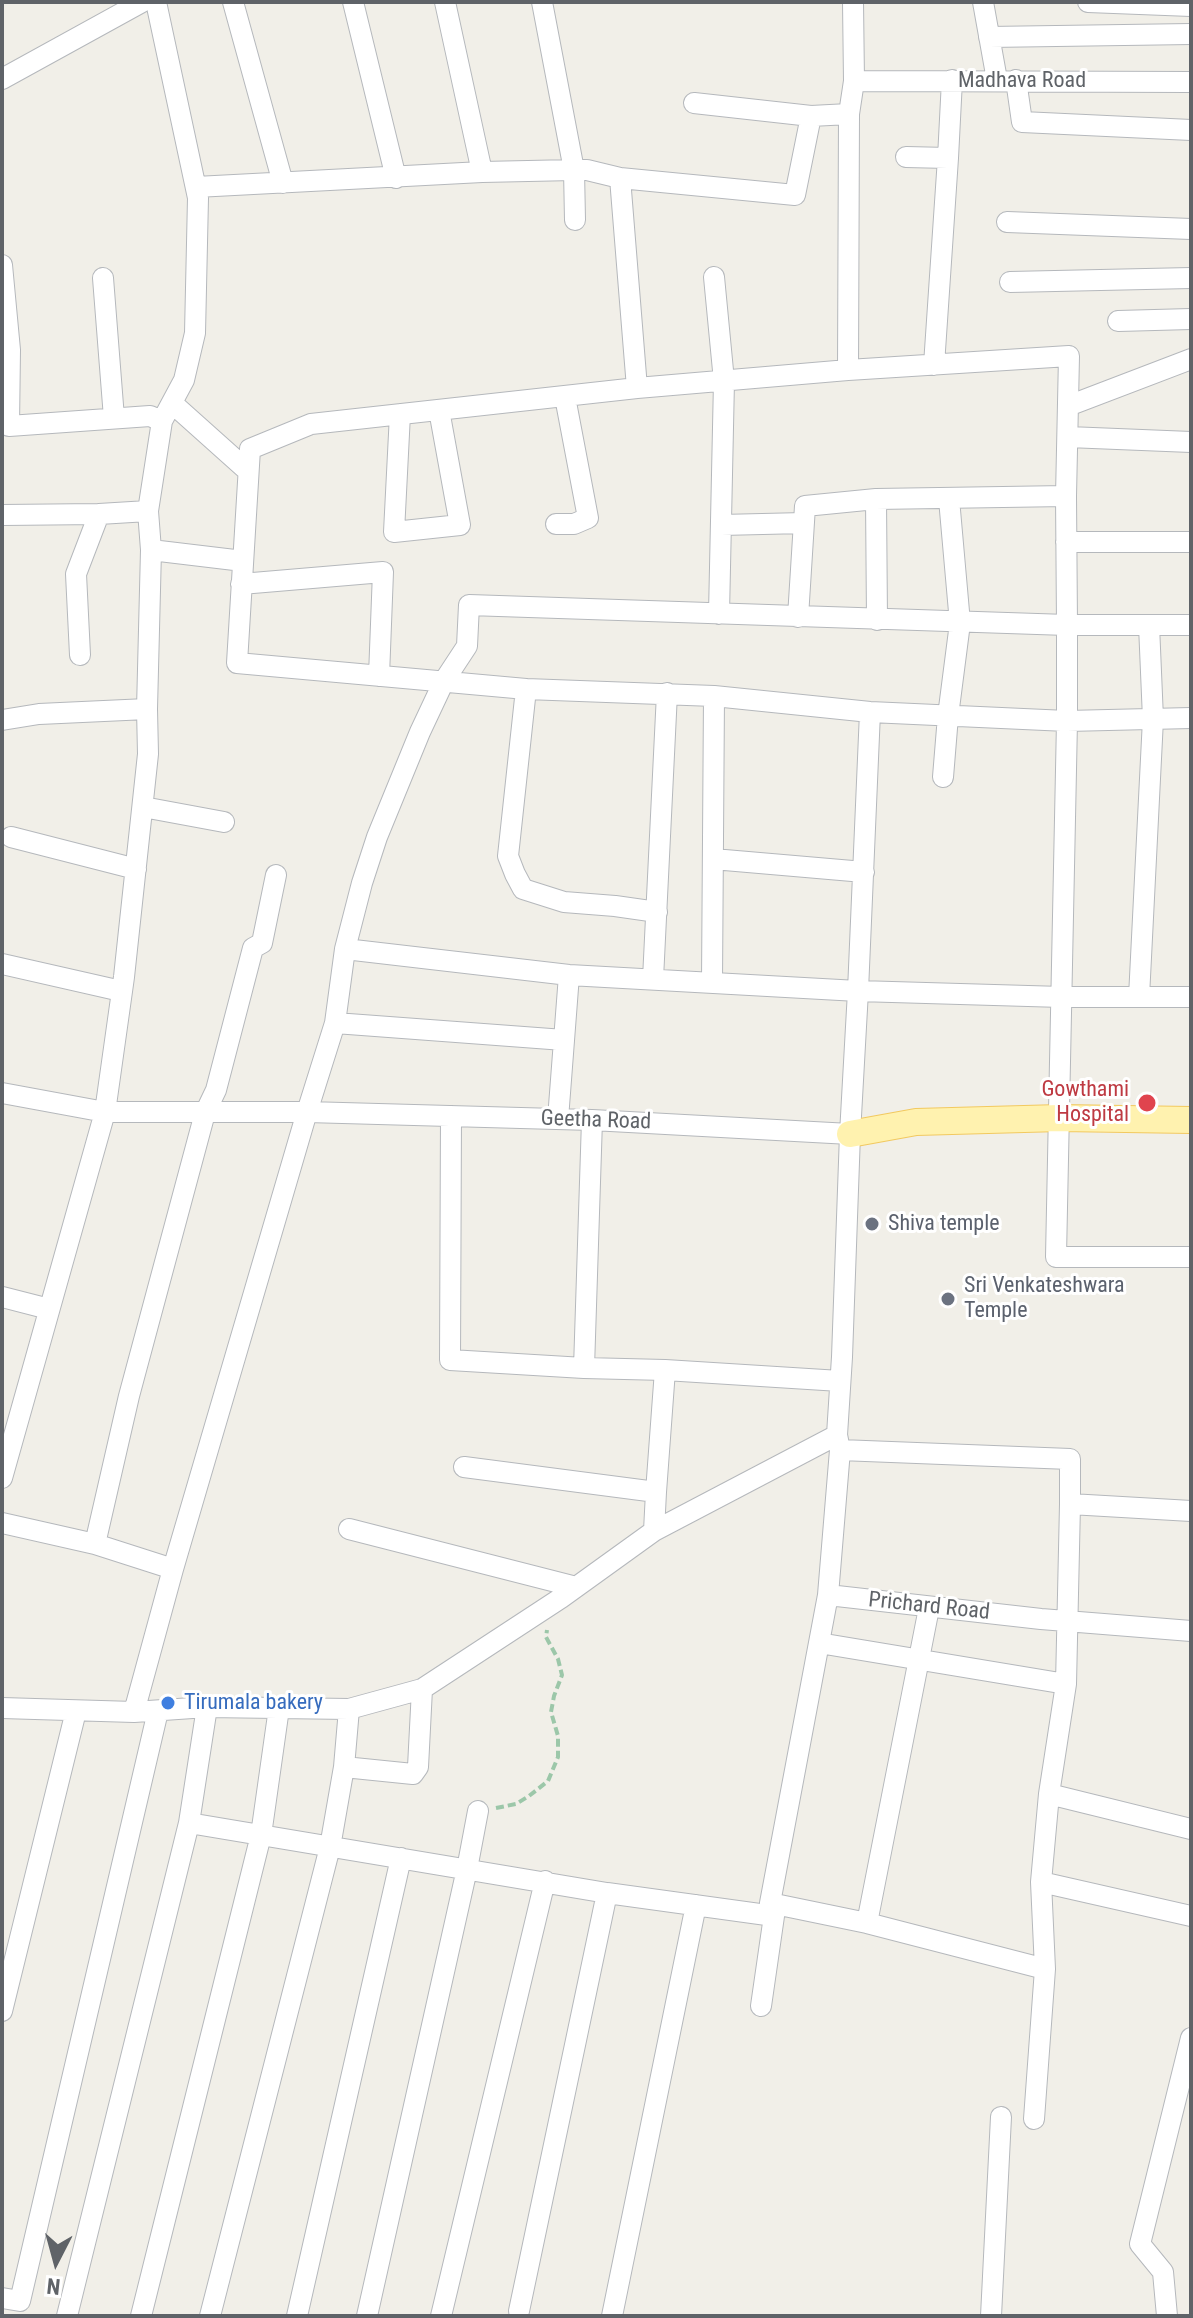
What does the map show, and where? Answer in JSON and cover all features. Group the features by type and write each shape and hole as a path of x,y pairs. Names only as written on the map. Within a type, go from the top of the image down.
{"main road":[{"name":"Geetha Road","path":"850,1134 916,1122 1060,1118 1191,1120"}],"street":[{"path":"2,79 142,2"},
{"path":"2,1478 6,1444 49,1309 105,1112 124,977 148,754 151,550 148,511 167,412 184,380 195,333 198,198 156,2"},
{"path":"233,2 283,183"},
{"path":"353,2 396,178"},
{"path":"445,2 482,172"},
{"path":"542,2 574,170 575,220"},
{"path":"848,370 849,114 854,81 853,2"},
{"path":"983,2 989,37 1022,122 1191,130"},
{"path":"1088,2 1191,6"},
{"path":"989,37 1191,34"},
{"path":"934,365 952,80"},
{"name":"Madhava Road","path":"854,81 1191,82"},
{"path":"694,103 811,116 849,114"},
{"path":"196,187 482,172 587,170 620,178 795,195 811,116"},
{"path":"906,157 948,158"},
{"path":"620,178 637,388"},
{"path":"1007,222 1191,229"},
{"path":"2,265 10,350 5,427 150,416 167,412 248,471"},
{"path":"714,277 724,381 719,614"},
{"path":"103,278 114,418"},
{"path":"1010,282 1191,278"},
{"path":"1118,321 1191,319"},
{"path":"1191,718 1067,721 870,712 714,696 526,689 237,663 250,449 311,424 637,388 1069,356 1067,721 1056,1257 1191,1257"},
{"path":"1068,406 1191,359"},
{"path":"556,524 574,524 588,518 565,397"},
{"path":"400,414 394,532 460,525 439,410"},
{"path":"1068,437 1191,442"},
{"path":"798,617 805,506 906,497 1066,496"},
{"path":"876,499 877,620"},
{"path":"943,777 960,623 949,499"},
{"path":"2,515 148,511"},
{"path":"80,655 76,574 99,514"},
{"path":"721,525 804,523"},
{"path":"1066,542 1191,542"},
{"path":"151,550 243,561"},
{"path":"241,584 383,572 379,676"},
{"path":"134,1712 173,1569 335,1023 345,949 377,837 444,681 467,646 469,605 960,623 1191,625"},
{"path":"1139,997 1153,719 1149,625"},
{"path":"526,689 508,856 523,889 564,902 657,912"},
{"path":"653,979 667,693"},
{"path":"712,981 714,696"},
{"path":"2,720 39,714 147,709"},
{"path":"761,2006 772,1910 828,1595 838,1443 870,712"},
{"path":"143,807 224,822"},
{"path":"11,837 136,869"},
{"path":"713,859 864,872"},
{"path":"95,1544 129,1396 205,1113 216,1090 253,948 262,943 276,875"},
{"path":"345,949 569,975 858,991 1191,997"},
{"path":"2,964 121,991"},
{"path":"558,1119 569,975"},
{"path":"335,1023 564,1040"},
{"name":"Geetha Road","path":"2,1093 105,1112 307,1112 592,1120 850,1134"},
{"path":"451,1116 450,1360 840,1381"},
{"path":"584,1368 592,1120"},
{"path":"2,1297 49,1309"},
{"path":"654,1531 665,1370"},
{"path":"2,1708 134,1712 207,1707 349,1709 422,1689 654,1531 838,1443 1070,1459 1066,1684 1049,1794 1041,1882 1045,1969 1034,2119"},
{"path":"464,1467 656,1492"},
{"path":"1070,1504 1191,1511"},
{"path":"2,1523 95,1544 173,1569"},
{"path":"349,1529 576,1587"},
{"name":"Prichard Road","path":"828,1595 929,1608 1191,1631"},
{"path":"867,1923 929,1608"},
{"path":"819,1643 1066,1684"},
{"path":"344,1767 413,1774 418,1767 422,1689"},
{"path":"67,2316 189,1823 207,1707"},
{"path":"141,2316 261,1835 279,1708"},
{"path":"210,2316 330,1847 344,1767 349,1709"},
{"path":"2,2011 76,1711"},
{"path":"2,2298 20,2301 158,1711"},
{"path":"1049,1794 1191,1829"},
{"path":"367,2316 478,1811"},
{"path":"189,1823 607,1893 867,1923 1045,1969"},
{"path":"297,2316 401,1858"},
{"path":"441,2316 545,1881"},
{"path":"1041,1882 1191,1916"},
{"path":"519,2311 607,1893"},
{"path":"612,2316 696,1905"},
{"path":"1167,2316 1163,2272 1140,2244 1191,2038"},
{"path":"991,2316 1001,2117"}],"path":[{"path":"478,1811 516,1804 529,1796 548,1781 558,1757 558,1736 551,1712 562,1675 558,1659 546,1637 549,1619"}],"place":[{"name":"Gowthami Hospital","path":"1147,1103"},
{"name":"Shiva temple","path":"872,1224"},
{"name":"Sri Venkateshwara Temple","path":"948,1299"},
{"name":"Tirumala bakery","path":"168,1703"}]}
